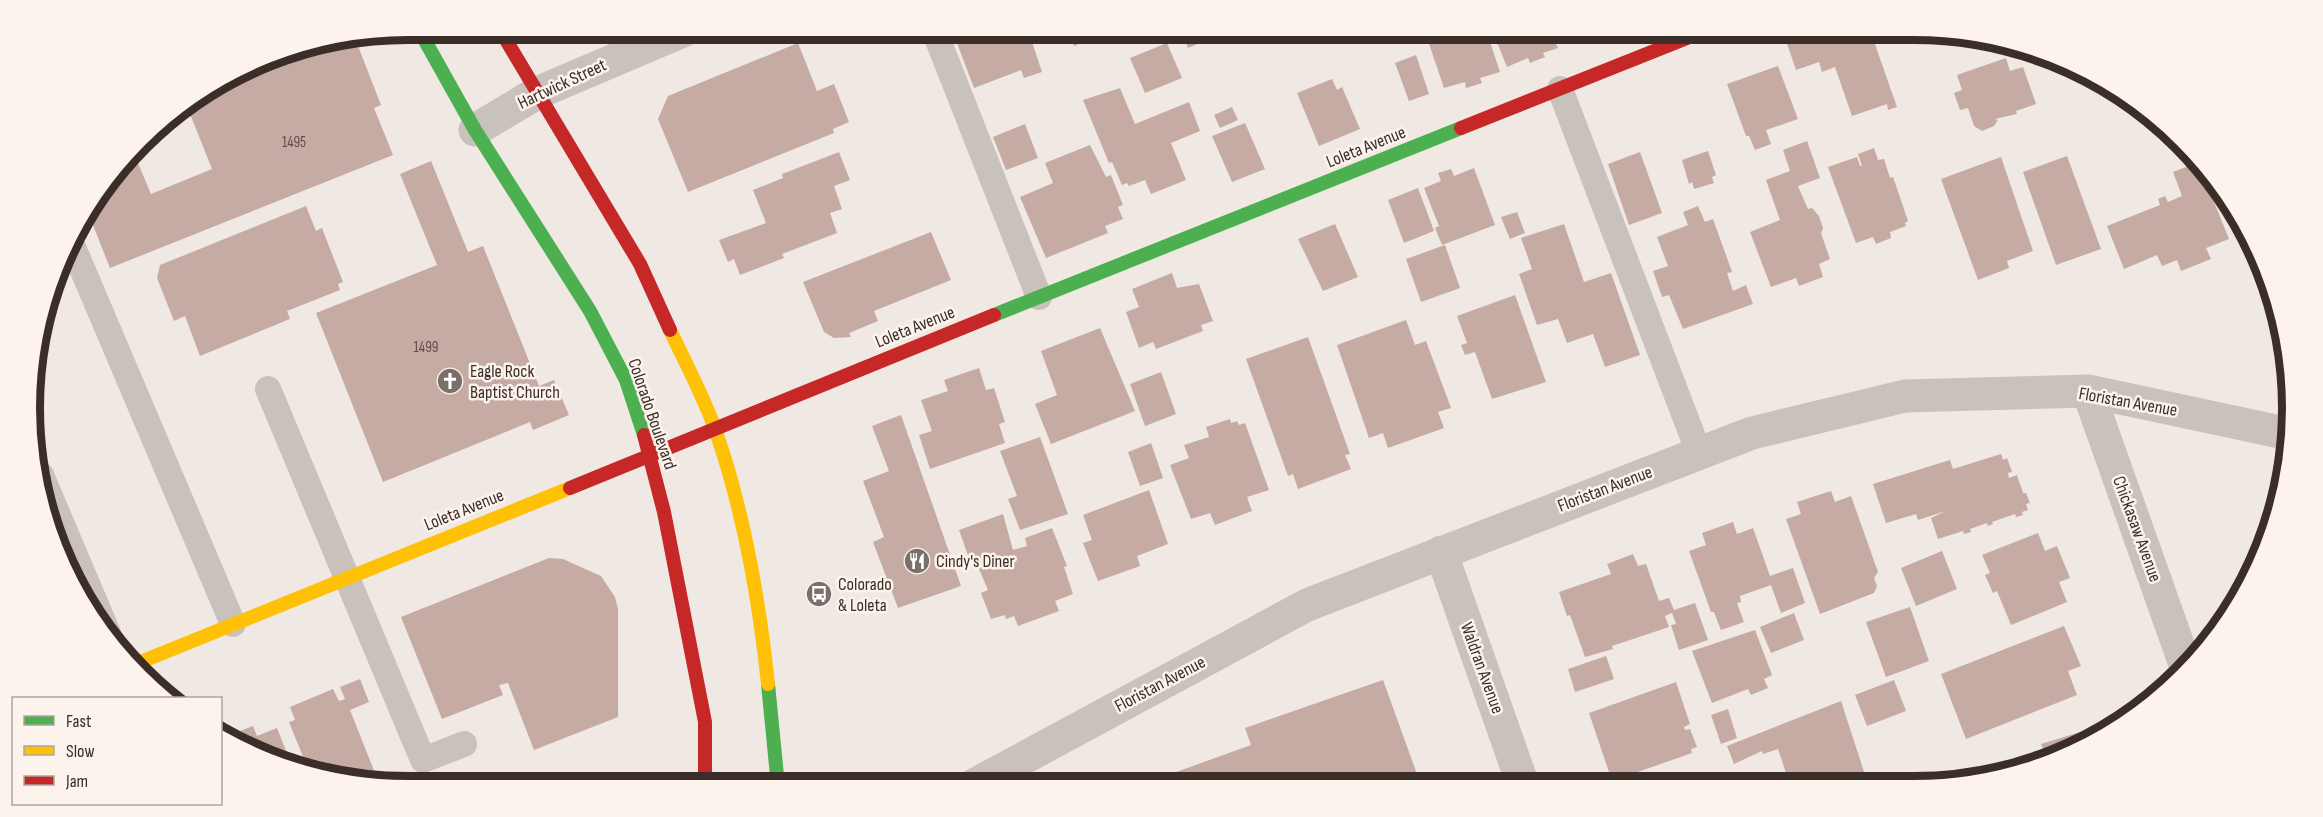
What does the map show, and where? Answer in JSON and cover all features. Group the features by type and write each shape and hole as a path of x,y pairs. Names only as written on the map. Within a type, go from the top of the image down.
{"street":[{"name":"Colorado Boulevard","path":"425,40 475,130 590,311 626,380 650,454 664,512 705,722 705,776"},
{"path":"506,40 640,264 715,428 735,494 762,626 777,776"},
{"name":"Hartwick Street","path":"475,130 537,93 662,40"},
{"name":"Loleta Avenue","path":"141,662 1039,297 1682,40"},
{"name":"Floristan Avenue","path":"991,776 1307,605 1752,433 1905,396 2088,391 2282,432"},
{"name":"Chickasaw Avenue","path":"2088,391 2183,660"},
{"name":"Waldran Avenue","path":"1441,552 1520,776"}],"lane":[{"path":"938,40 1039,297"},
{"path":"1560,89 1699,453"},
{"path":"75,253 233,624"},
{"path":"268,389 423,760 465,744"},
{"path":"53,503 92,595"}],"building":[{"path":"956,40 1031,40 1042,72 1024,78 1021,70 974,88"},
{"path":"1071,40 1089,40 1074,46"},
{"path":"1185,40 1207,40 1188,48"},
{"path":"1428,40 1489,40 1500,72 1480,78 1482,83 1466,88 1465,82 1444,88"},
{"path":"1496,40 1554,40 1558,48 1543,53 1545,57 1530,63 1528,58 1507,67"},
{"path":"1786,40 1874,40 1897,107 1888,110 1887,104 1852,116 1835,67 1822,72 1819,62 1796,70"},
{"path":"798,43 817,91 834,84 849,122 833,129 834,133 688,192 658,119 668,96"},
{"path":"1167,43 1182,78 1145,93 1130,58"},
{"path":"357,44 381,105 374,108 393,155 110,268 92,222 117,184 137,160 151,194 212,169 190,114 186,116 246,78 313,53"},
{"path":"1416,55 1429,94 1409,101 1395,63"},
{"path":"2006,58 2010,71 2023,67 2036,104 2016,111 2017,114 1995,119 1998,120 1994,126 1982,131 1974,126 1968,108 1960,110 1954,93 1962,90 1957,75"},
{"path":"1778,66 1798,119 1766,130 1771,144 1755,150 1749,136 1746,136 1727,84"},
{"path":"1332,79 1337,90 1342,87 1360,129 1319,146 1297,93"},
{"path":"1120,88 1135,124 1189,102 1200,131 1171,143 1186,180 1151,194 1145,180 1129,186 1127,183 1122,185 1112,162 1109,163 1083,100"},
{"path":"1232,107 1238,120 1220,128 1214,115"},
{"path":"1245,123 1265,169 1232,182 1212,136"},
{"path":"1025,124 1038,158 1006,170 993,137"},
{"path":"1807,141 1820,178 1798,186 1808,209 1812,208 1819,216 1823,228 1821,233 1830,259 1819,264 1823,277 1799,286 1796,278 1771,287 1750,232 1780,220 1766,180 1790,171 1783,150"},
{"path":"1090,145 1106,177 1111,175 1123,205 1118,207 1123,219 1105,226 1108,233 1046,258 1020,197 1053,183 1045,163"},
{"path":"1874,148 1878,160 1884,159 1890,178 1893,177 1908,221 1905,223 1906,226 1890,232 1891,238 1876,244 1873,237 1856,243 1828,167 1857,157 1862,166 1858,154"},
{"path":"1708,151 1716,175 1712,177 1714,183 1694,189 1692,182 1689,184 1682,160"},
{"path":"839,152 850,180 834,186 842,209 830,213 837,233 782,254 784,258 740,275 734,259 728,262 719,240 766,223 753,190 783,178 782,174"},
{"path":"1640,152 1662,213 1629,225 1608,164"},
{"path":"2067,156 2101,249 2056,265 2023,172"},
{"path":"2001,157 2033,251 2007,261 2009,268 1978,280 1941,179"},
{"path":"431,161 468,252 483,246 539,386 554,380 569,415 533,430 530,422 383,482 316,313 437,265 400,174"},
{"path":"2191,166 2199,175 2204,188 2208,187 2229,239 2206,248 2211,259 2181,271 2177,260 2162,266 2157,255 2124,269 2107,226 2160,205 2158,199 2165,196 2168,202 2182,196 2173,172"},
{"path":"1474,168 1495,225 1442,245 1435,228 1439,226 1424,188 1441,181 1438,173 1451,169 1454,176"},
{"path":"1418,188 1434,231 1404,243 1388,200"},
{"path":"306,206 316,231 322,228 343,282 338,284 340,290 287,311 290,319 200,356 185,316 174,321 157,278 160,265"},
{"path":"1698,206 1705,222 1713,219 1732,272 1727,273 1733,291 1746,285 1753,304 1683,329 1669,295 1662,297 1653,271 1668,266 1657,237 1688,225 1683,212"},
{"path":"1517,212 1525,233 1510,239 1501,217"},
{"path":"1335,224 1358,277 1323,291 1298,239"},
{"path":"1564,224 1584,282 1611,273 1640,355 1605,367 1593,334 1567,343 1558,319 1537,325 1519,274 1532,269 1521,238"},
{"path":"931,232 951,280 874,311 878,321 849,333 851,337 834,338 824,332 803,282"},
{"path":"1445,245 1460,288 1421,302 1406,259"},
{"path":"1172,273 1177,288 1199,284 1213,321 1201,325 1203,331 1156,349 1153,342 1139,348 1126,312 1139,307 1132,289"},
{"path":"1515,295 1546,382 1492,399 1475,352 1465,355 1461,345 1467,343 1457,316"},
{"path":"1406,320 1415,345 1426,341 1451,408 1438,412 1444,428 1388,448 1383,433 1369,438 1337,345"},
{"path":"1100,328 1135,411 1051,444 1035,404 1057,395 1041,351"},
{"path":"1308,337 1350,454 1345,455 1351,469 1298,489 1293,474 1288,476 1246,359"},
{"path":"979,368 986,390 994,388 1005,422 999,424 1005,443 930,469 919,435 932,431 921,400 948,391 944,380"},
{"path":"1161,372 1176,414 1145,426 1130,384"},
{"path":"901,415 961,586 898,608 873,542 884,537 863,481 889,471 872,426"},
{"path":"1230,419 1231,423 1237,421 1239,425 1245,423 1269,490 1247,497 1252,511 1215,525 1210,513 1191,519 1170,465 1189,458 1184,445 1209,437 1206,427"},
{"path":"1040,437 1068,514 1020,530 1008,499 1017,496 1000,451"},
{"path":"1151,443 1163,478 1140,486 1128,452"},
{"path":"2001,454 2003,460 2007,458 2012,472 2008,473 2009,478 2017,475 2023,493 2026,493 2030,503 2026,504 2028,510 2022,512 2023,515 2016,517 2015,514 1992,522 1993,524 1988,526 1987,523 1970,529 1971,532 1964,534 1963,531 1938,539 1931,518 1946,511 1918,520 1916,514 1886,523 1873,484 1950,460 1953,469"},
{"path":"1149,490 1168,544 1137,556 1140,566 1098,581 1083,543 1092,540 1083,515"},
{"path":"1831,491 1835,502 1851,496 1878,572 1874,578 1877,586 1874,593 1820,614 1786,519 1801,514 1797,502"},
{"path":"1003,514 1013,550 1027,546 1025,538 1052,528 1067,566 1064,567 1073,594 1055,601 1059,611 1018,626 1014,616 1006,619 1005,615 991,619 981,593 988,590 976,562 970,561 959,530"},
{"path":"1733,522 1737,534 1753,528 1770,576 1793,568 1805,603 1781,613 1771,585 1740,596 1741,602 1737,603 1744,622 1721,630 1714,612 1711,612 1689,551 1706,545 1702,533"},
{"path":"2038,533 2045,551 2057,546 2070,578 2059,582 2067,602 2011,625 1997,591 1993,593 1985,575 1990,573 1982,555"},
{"path":"1942,551 1957,589 1916,606 1901,568"},
{"path":"1633,554 1638,566 1646,564 1659,601 1669,598 1674,610 1695,603 1708,640 1679,650 1671,625 1676,624 1672,613 1665,616 1669,627 1612,646 1613,649 1585,657 1559,592 1611,574 1607,564"},
{"path":"549,558 563,559 601,576 615,597 618,609 618,717 534,750 508,683 499,685 503,695 442,719 401,617"},
{"path":"1910,607 1929,661 1886,677 1866,622"},
{"path":"1794,613 1804,640 1771,653 1760,627"},
{"path":"2064,626 2081,666 2068,671 2077,695 1966,739 1941,674"},
{"path":"1755,630 1772,675 1764,679 1768,688 1751,695 1748,689 1712,703 1692,651"},
{"path":"1606,656 1614,679 1575,692 1568,669"},
{"path":"360,679 369,702 350,710 375,773 371,774 305,762 289,722 295,720 290,707 333,689 339,701 345,699 340,687"},
{"path":"1383,680 1418,776 1165,776 1251,745 1245,728"},
{"path":"1894,680 1906,711 1867,726 1855,695"},
{"path":"1676,682 1690,724 1684,727 1685,730 1690,729 1697,747 1691,749 1692,753 1626,776 1610,776 1589,713"},
{"path":"1841,701 1865,776 1782,776 1786,773 1778,749 1763,754 1762,751 1734,764 1727,746"},
{"path":"1728,709 1737,738 1721,744 1711,715"},
{"path":"253,726 257,736 277,728 288,756 246,739 235,733"},
{"path":"2099,726 2077,739 2033,757 1994,767 2043,749 2041,744"}],"traffic: fast":[{"path":"425,40 475,130 590,311 626,380 644,435"},
{"path":"994,315 1461,128"},
{"path":"768,684 777,776"}],"traffic: slow":[{"path":"670,330 710,416 734,491 755,588 768,684"},
{"path":"141,662 570,488"}],"traffic: jam":[{"path":"506,40 640,264 670,330"},
{"path":"1461,128 1682,40"},
{"path":"570,488 994,315"},
{"path":"644,435 664,512 705,722 705,776"}],"place":[{"name":"Eagle Rock Baptist Church","path":"450,381"},
{"name":"Cindy's Diner","path":"917,561"},
{"name":"Colorado & Loleta","path":"819,594"}]}
